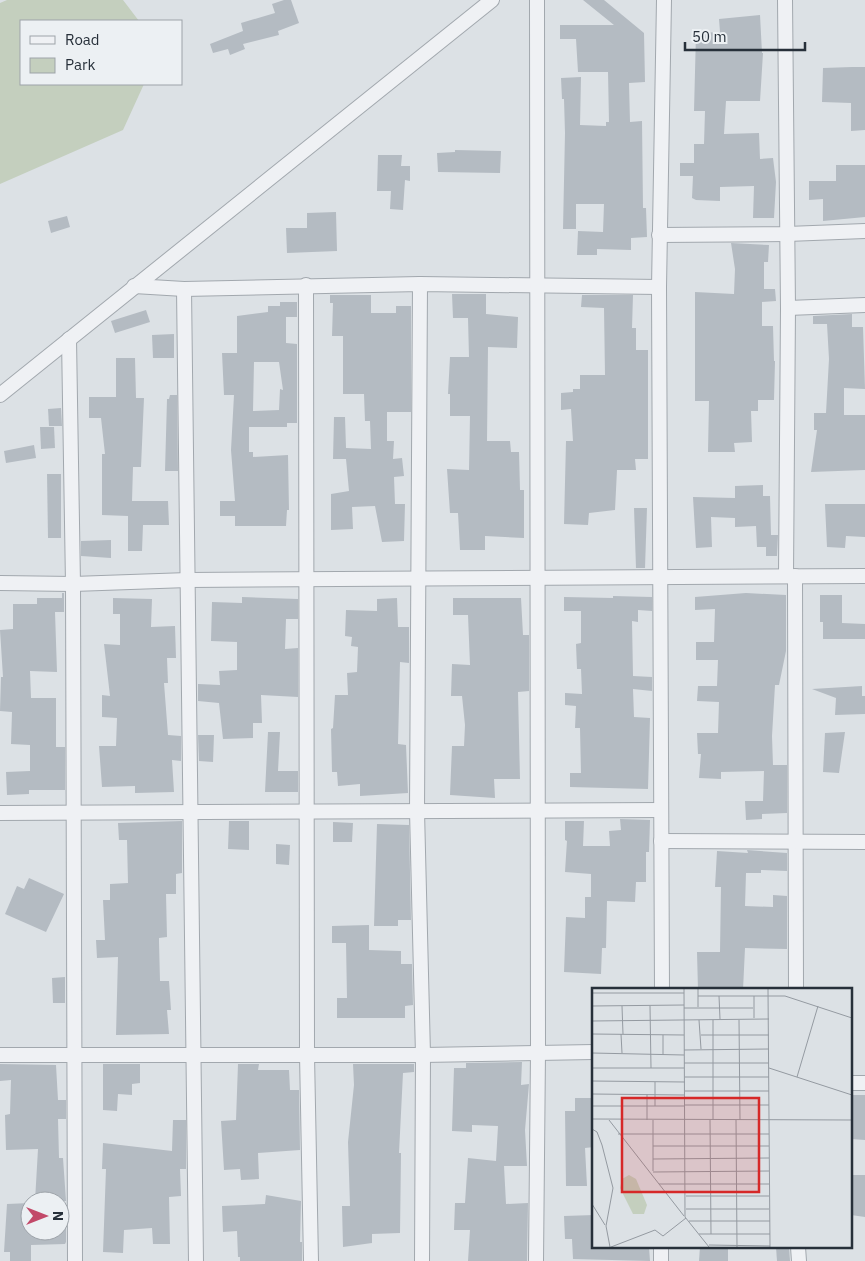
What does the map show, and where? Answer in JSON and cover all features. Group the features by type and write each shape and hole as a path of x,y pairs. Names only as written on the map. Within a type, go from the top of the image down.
{"street":[{"path":"0,395 492,0"},
{"path":"536,1261 538,1052 536,577 537,0"},
{"path":"662,988 659,235 664,0"},
{"path":"785,0 796,988"},
{"path":"659,235 865,231"},
{"path":"134,286 184,289 420,284 659,286"},
{"path":"420,284 417,812 423,1055 422,1261"},
{"path":"306,285 307,1055 311,1261"},
{"path":"184,289 192,811 196,1261"},
{"path":"788,308 865,305"},
{"path":"69,339 73,584 75,1261"},
{"path":"0,583 73,584 188,580 418,580 536,577 865,576"},
{"path":"0,812 74,814 192,811 661,810"},
{"path":"661,841 865,842"},
{"path":"0,1055 423,1055 592,1052"},
{"path":"852,1083 865,1083"},
{"path":"661,1248 661,1261"},
{"path":"798,1248 799,1261"}],"green space":[{"path":"7,0 123,0 138,20 20,20 20,85 144,85 123,130 0,184 0,3"}],"building":[{"path":"291,0 299,23 278,31 279,35 243,44 245,49 230,55 228,49 213,53 210,44 243,31 241,23 275,13 272,4"},
{"path":"583,0 604,0 644,33 645,82 629,83 630,122 642,121 643,208 646,208 647,237 631,238 631,250 597,249 597,255 577,255 578,231 603,232 604,204 576,204 576,229 563,229 565,133 561,78 581,77 580,125 606,126 606,122 609,122 608,72 578,72 576,39 560,39 560,25 614,25"},
{"path":"760,15 763,53 760,101 726,101 724,134 759,133 760,159 773,158 776,182 774,218 753,218 754,186 720,187 720,201 696,200 692,198 693,176 680,176 680,163 694,163 694,144 704,144 705,111 694,111 696,33 720,32 719,19"},
{"path":"865,67 865,130 851,131 851,103 822,102 823,68"},
{"path":"455,150 501,151 500,173 438,172 437,153 455,152"},
{"path":"378,155 402,155 401,166 410,166 410,181 405,180 403,210 390,209 391,191 377,191"},
{"path":"836,165 865,165 865,217 823,221 823,199 809,200 809,181 836,181"},
{"path":"336,212 337,251 287,253 286,228 307,228 307,213"},
{"path":"67,216 70,227 51,233 48,221"},
{"path":"731,243 769,245 768,262 764,262 764,289 775,289 776,301 762,302 762,326 773,326 775,361 774,400 758,400 758,411 751,411 752,442 734,443 735,452 708,452 709,401 695,401 695,292 734,294 735,269"},
{"path":"452,294 486,294 486,314 518,317 517,348 488,347 487,441 510,441 511,452 519,452 520,490 524,490 524,538 485,536 485,550 460,550 458,513 450,513 447,469 469,470 470,416 450,416 450,394 448,394 450,357 469,357 468,318 453,318"},
{"path":"330,295 371,295 371,313 396,313 396,306 411,306 411,412 387,412 387,441 394,441 393,459 402,458 404,476 394,477 395,504 405,504 404,541 382,542 375,506 352,507 353,529 331,530 331,494 349,491 346,459 333,459 334,417 345,417 346,448 371,449 370,421 365,421 364,394 343,394 343,336 332,336 333,303 330,303"},
{"path":"582,295 633,295 632,328 636,328 636,350 648,350 648,459 635,459 636,470 617,470 615,510 589,513 588,525 564,524 566,441 573,441 571,409 561,410 561,393 580,389 580,375 605,375 604,308 581,307"},
{"path":"280,302 297,302 297,317 286,317 286,343 297,344 297,423 287,423 287,427 249,427 249,452 253,452 253,457 288,455 289,510 287,510 286,526 235,526 235,516 220,516 220,501 235,501 231,450 234,395 224,395 222,353 237,353 237,316 268,312 268,306 280,306","holes":["254,362 279,362 283,390 280,389 279,410 253,411"]},
{"path":"146,310 150,322 115,333 111,321"},
{"path":"852,314 852,327 863,327 865,389 844,388 844,415 865,415 865,470 811,472 817,430 814,430 814,413 826,413 829,359 827,324 813,324 813,316"},
{"path":"174,334 174,358 153,358 152,335"},
{"path":"116,358 135,358 136,398 144,398 141,467 133,467 132,501 168,501 169,525 143,525 142,551 128,551 128,516 102,515 102,454 105,454 101,418 89,418 89,397 116,397"},
{"path":"170,395 177,395 178,471 165,471 167,399 169,399"},
{"path":"61,408 62,426 49,426 48,409"},
{"path":"40,427 54,427 55,448 41,449"},
{"path":"34,445 36,458 6,463 4,451"},
{"path":"47,474 61,474 61,538 48,538"},
{"path":"763,485 763,496 770,496 771,535 778,535 777,556 766,556 766,547 757,547 756,526 735,527 735,518 711,517 712,547 696,548 693,497 735,498 735,486"},
{"path":"825,504 865,504 865,537 846,536 845,548 827,547"},
{"path":"634,508 647,508 645,568 636,568"},
{"path":"111,540 111,558 81,556 81,541"},
{"path":"62,593 64,593 64,612 55,612 57,672 30,671 31,698 56,698 56,747 65,747 65,790 29,790 29,794 7,795 6,772 30,771 30,745 11,744 12,712 0,711 1,677 3,677 0,630 13,629 13,604 37,604 37,598 62,598"},
{"path":"746,593 786,595 786,651 779,685 775,685 772,736 773,765 787,765 787,813 762,814 762,819 746,820 745,801 763,801 764,771 721,772 721,779 699,778 701,754 698,754 697,733 718,733 719,702 697,701 698,686 717,686 718,660 696,660 696,642 714,642 715,609 695,610 695,597"},
{"path":"820,595 842,595 842,623 865,624 865,639 823,639 823,622 820,622"},
{"path":"613,596 652,597 652,611 638,610 638,622 632,621 633,676 652,677 652,691 633,689 634,717 650,718 648,789 570,787 570,773 581,773 580,728 575,728 576,706 565,705 565,693 582,694 581,669 577,669 576,644 581,643 581,611 564,611 564,597 613,598"},
{"path":"242,597 298,599 298,619 286,619 285,649 298,648 298,697 261,695 262,723 253,723 253,738 223,739 219,703 198,701 198,684 220,685 219,671 237,670 237,642 211,641 212,602 242,603"},
{"path":"113,598 152,599 151,627 175,626 176,658 167,658 168,683 164,683 168,735 181,736 181,761 172,760 174,792 135,793 135,786 102,787 99,746 116,746 117,718 102,717 102,695 110,696 104,644 120,645 120,614 113,614"},
{"path":"397,598 398,627 409,627 409,663 400,662 398,744 406,745 408,793 360,796 360,784 338,786 337,772 332,772 331,729 333,728 335,695 348,695 347,673 357,672 358,647 351,646 352,637 345,636 346,610 377,611 377,599"},
{"path":"453,598 521,598 523,635 529,635 529,691 518,692 520,779 494,779 495,798 450,795 452,746 464,746 465,725 462,696 451,696 452,664 470,665 468,615 453,615"},
{"path":"862,686 862,696 865,696 865,714 835,715 836,698 812,689"},
{"path":"268,732 280,732 278,771 298,771 298,792 265,792"},
{"path":"845,732 839,773 823,772 825,733"},
{"path":"198,735 214,735 213,762 199,761"},
{"path":"620,819 650,820 649,852 646,852 646,882 636,882 635,902 607,901 606,948 602,948 601,974 564,972 566,917 585,918 585,897 591,897 591,874 565,872 567,841 565,840 565,821 584,821 583,846 610,846 609,831 621,830"},
{"path":"182,821 182,873 176,874 176,894 166,894 167,937 159,938 160,981 169,981 171,1010 167,1010 169,1034 116,1035 118,957 97,958 96,940 105,940 103,900 110,900 110,884 128,883 127,840 119,840 118,823"},
{"path":"229,821 249,821 249,850 228,849"},
{"path":"333,822 353,823 352,842 333,842"},
{"path":"377,824 409,825 411,920 398,920 398,926 374,926"},
{"path":"276,844 290,845 289,865 276,864"},
{"path":"747,850 787,853 787,871 761,870 761,873 746,873 745,906 773,907 773,895 787,896 787,949 745,948 743,988 698,988 697,952 720,952 721,887 715,887 717,851 748,853"},
{"path":"29,878 64,894 46,932 5,914 17,886 24,889"},
{"path":"369,925 369,950 401,951 401,964 412,964 413,1005 405,1006 405,1018 337,1018 337,998 347,998 346,943 332,943 332,926"},
{"path":"65,977 65,1003 53,1003 52,978"},
{"path":"522,1062 521,1085 529,1084 525,1130 527,1166 504,1166 506,1204 528,1203 527,1261 468,1261 470,1230 454,1230 455,1203 465,1203 468,1158 496,1161 498,1126 472,1125 472,1132 452,1131 454,1068 466,1068 466,1063"},
{"path":"0,1064 56,1065 58,1100 66,1100 66,1119 58,1119 59,1158 63,1158 65,1191 36,1191 38,1149 6,1150 5,1115 10,1114 11,1080 0,1081"},
{"path":"103,1064 140,1064 140,1083 132,1084 132,1095 118,1094 117,1111 103,1110"},
{"path":"238,1064 259,1064 258,1070 289,1070 290,1090 299,1090 300,1150 258,1153 259,1179 241,1180 240,1169 224,1170 221,1121 236,1120"},
{"path":"353,1064 414,1064 414,1072 403,1073 399,1153 401,1153 400,1233 372,1234 372,1243 343,1247 342,1206 350,1206 348,1142 354,1085"},
{"path":"852,1095 865,1095 865,1140 852,1139"},
{"path":"575,1098 592,1098 592,1147 585,1148 587,1186 566,1186 565,1111 575,1111"},
{"path":"173,1120 186,1120 186,1169 180,1169 181,1196 169,1197 170,1244 153,1244 152,1228 124,1230 123,1253 103,1252 106,1169 102,1169 103,1143 172,1151"},
{"path":"852,1175 865,1175 865,1217 852,1215"},
{"path":"266,1195 301,1201 300,1242 302,1242 302,1261 240,1261 240,1257 238,1257 237,1231 223,1232 222,1206 265,1204"},
{"path":"20,1203 20,1241 66,1241 65,1244 31,1245 31,1261 10,1261 10,1252 4,1252 7,1204"},
{"path":"592,1215 592,1248 649,1248 650,1261 573,1259 572,1239 565,1239 564,1216"},
{"path":"700,1248 728,1248 728,1261 699,1261"},
{"path":"776,1248 789,1248 790,1261 777,1261"}]}
